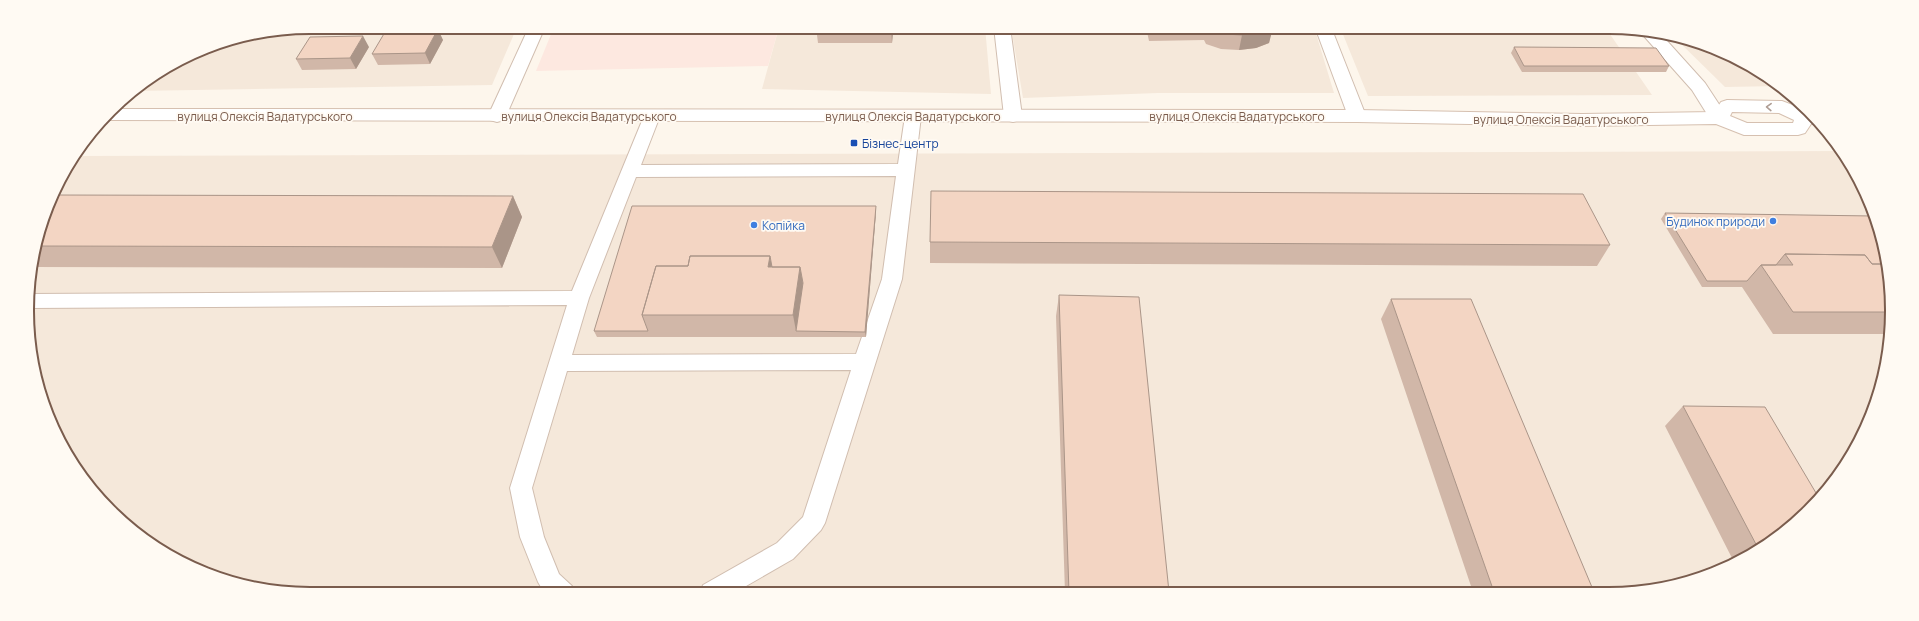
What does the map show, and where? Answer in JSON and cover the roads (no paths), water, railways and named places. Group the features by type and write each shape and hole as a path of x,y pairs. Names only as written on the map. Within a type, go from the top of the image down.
{"main road":[{"path":"497,116 534,34"},
{"path":"1003,34 1013,116"},
{"path":"1326,34 1357,116"},
{"path":"1655,38 1699,87 1719,118"},
{"name":"вулиця Олексія Вадатурського","path":"114,116 1357,116 1582,120 1719,118 1744,129 1798,129 1808,120"}],"lane":[{"path":"555,587 550,582 532,537 521,488 579,298 652,116"},
{"path":"722,587 785,551 813,523 892,279 913,116"},
{"path":"631,171 906,170"},
{"path":"35,301 579,298"},
{"path":"558,363 864,362"}],"place":[{"name":"Бізнес-центр","path":"854,143"},
{"name":"Будинок природи","path":"1773,221"},
{"name":"Копійка","path":"754,225"}]}
